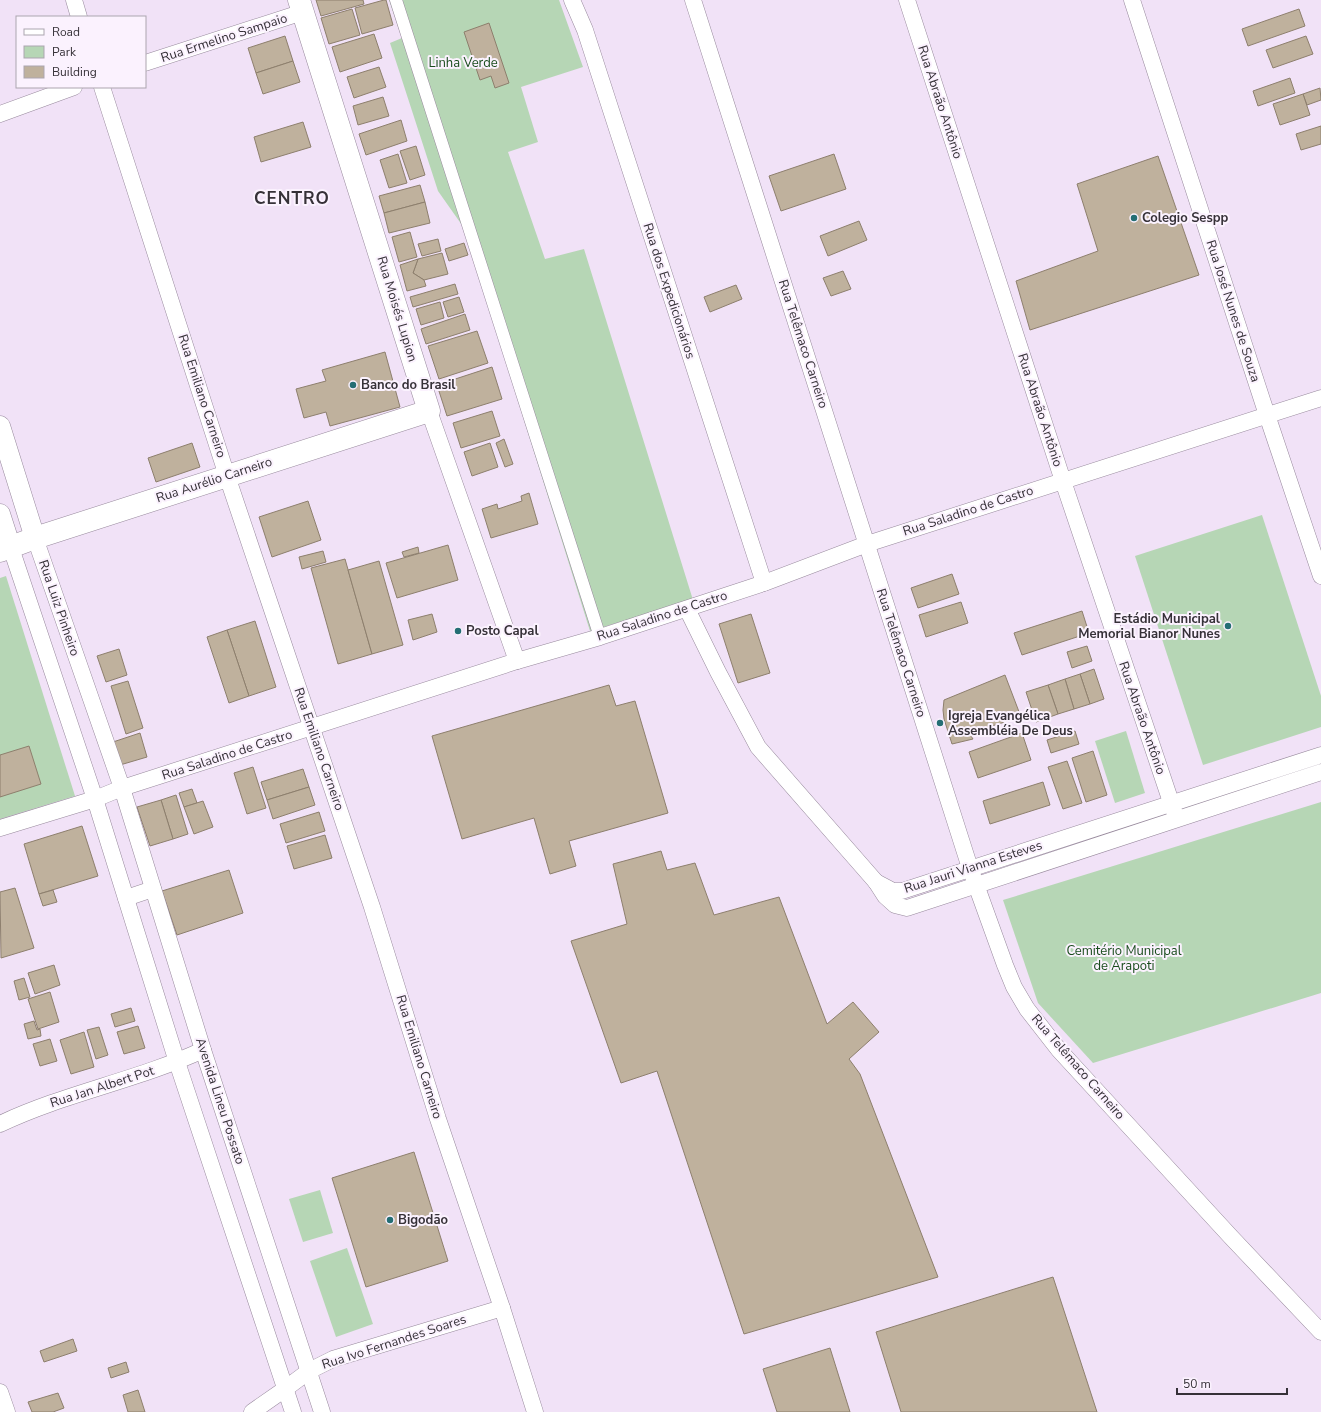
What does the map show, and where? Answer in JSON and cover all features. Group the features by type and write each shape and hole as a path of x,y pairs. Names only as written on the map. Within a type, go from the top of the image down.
{"main road":[{"name":"Rua Moisés Lupion","path":"301,6 429,411"},
{"name":"Rua Aurélio Carneiro","path":"5,550 35,538 429,411"}],"street":[{"path":"74,0 79,16"},
{"path":"396,0 600,637"},
{"name":"Rua Telêmaco Carneiro","path":"692,0 970,868 1014,987 1027,1009 1059,1050 1231,1237 1321,1332"},
{"name":"Rua Abraão Antônio","path":"907,0 1062,481 1174,812"},
{"name":"Rua José Nunes de Souza","path":"1132,0 1321,576"},
{"name":"Rua dos Expedicionários","path":"576,1 764,582"},
{"name":"Rua Ermelino Sampaio","path":"146,63 301,6"},
{"path":"0,114 71,88"},
{"name":"Rua Emiliano Carneiro","path":"102,88 228,476 372,907 438,1119 502,1308 535,1412"},
{"name":"Rua Saladino de Castro","path":"0,828 95,799 122,788 517,661 600,637 687,609 867,544 1321,398"},
{"name":"Rua Moisés Lupion","path":"429,411 517,661"},
{"name":"Rua Luiz Pinheiro","path":"0,426 35,538 122,788"},
{"name":"Rua Luiz Pinheiro","path":"0,514 5,550 95,799"},
{"path":"687,609 718,672 758,747 876,882"},
{"name":"Rua Jauri Vianna Esteves","path":"876,882 885,896 894,905 907,908 976,886 1321,755"},
{"name":"Rua Jauri Vianna Esteves","path":"876,882 893,891 902,891 970,868 1321,772"},
{"name":"Avenida Lineu Possato","path":"122,788 203,1050 322,1412"},
{"path":"95,799 177,1062 292,1412"},
{"path":"126,898 153,889"},
{"name":"Rua Jan Albert Pot","path":"0,1124 26,1112 177,1062 203,1050"},
{"name":"Rua Ivo Fernandes Soares","path":"252,1412 309,1371 333,1359 502,1308"},
{"path":"0,1392 7,1412"}],"green space":[{"name":"Linha Verde","path":"389,0 559,0 583,67 521,87 538,142 508,152 545,259 584,249 693,600 590,631 464,228 438,191 390,43 402,38"},
{"name":"Estádio Municipal Memorial Bianor Nunes","path":"1262,515 1321,696 1321,727 1203,765 1135,556"},
{"path":"6,576 75,796 0,819 0,578"},
{"path":"1126,731 1145,793 1115,803 1095,741"},
{"name":"Cemitério Municipal de Arapoti","path":"1321,802 1321,993 1093,1063 1038,1003 1003,900"},
{"path":"320,1190 333,1233 303,1242 289,1199"},
{"path":"347,1248 373,1324 336,1337 310,1261"}],"building":[{"path":"316,0 363,0 364,4 321,16"},
{"path":"386,0 393,25 362,34 355,8"},
{"path":"352,9 360,35 329,44 321,18"},
{"path":"1299,9 1305,26 1248,46 1242,29"},
{"path":"489,23 509,83 495,88 491,76 480,80 464,32"},
{"path":"374,34 382,58 340,72 332,47"},
{"path":"285,36 293,61 256,73 248,48"},
{"path":"1306,36 1313,54 1273,68 1266,50"},
{"path":"293,61 300,82 263,94 256,73"},
{"path":"379,67 386,87 354,98 347,77"},
{"path":"1290,78 1295,93 1258,106 1253,91"},
{"path":"1320,88 1321,100 1307,105 1303,94"},
{"path":"1303,94 1310,115 1280,125 1273,104"},
{"path":"383,97 389,116 358,125 353,106"},
{"path":"401,120 407,141 366,155 359,134"},
{"path":"303,122 311,147 261,162 254,137"},
{"path":"1321,126 1321,144 1301,150 1296,134"},
{"path":"416,146 425,175 410,180 400,151"},
{"path":"398,154 407,183 389,188 380,160"},
{"path":"834,154 846,189 781,211 769,176"},
{"name":"Colegio Sespp","path":"1158,156 1199,275 1030,330 1016,281 1098,251 1077,184"},
{"path":"420,185 425,202 384,213 379,196"},
{"path":"425,202 430,223 389,233 384,213"},
{"path":"859,221 867,240 828,256 820,236"},
{"path":"410,232 417,257 399,262 392,237"},
{"path":"438,239 441,251 422,256 418,244"},
{"path":"464,243 468,255 449,261 445,249"},
{"path":"442,253 448,274 424,280 413,273 418,259"},
{"path":"418,259 413,273 424,280 426,286 407,291 400,265"},
{"path":"843,271 851,289 831,296 823,278"},
{"path":"455,284 458,294 413,307 410,297"},
{"path":"736,285 742,299 710,312 704,297"},
{"path":"459,297 464,312 448,317 443,302"},
{"path":"440,302 444,318 421,325 416,309"},
{"path":"465,314 470,330 426,344 421,329"},
{"path":"477,331 488,363 439,379 428,346"},
{"name":"Banco do Brasil","path":"385,352 400,407 330,426 326,412 304,418 296,389 326,381 322,370"},
{"path":"492,367 502,399 447,416 437,385"},
{"path":"492,411 500,436 461,448 453,423"},
{"path":"504,439 513,464 505,467 496,443"},
{"path":"192,443 200,467 156,482 148,458"},
{"path":"490,443 498,467 472,476 464,452"},
{"path":"529,493 538,524 491,538 482,509 497,504 498,509 522,501 521,496"},
{"path":"308,501 321,540 272,557 259,517"},
{"path":"448,545 458,580 397,598 386,563"},
{"path":"418,547 419,553 404,557 402,552"},
{"path":"323,551 326,562 302,569 299,557"},
{"path":"345,559 372,654 338,664 311,568"},
{"path":"379,561 403,645 372,654 348,570"},
{"path":"952,574 959,594 918,608 911,588"},
{"path":"961,602 968,623 926,637 919,615"},
{"path":"1082,611 1089,633 1022,655 1014,633"},
{"path":"432,614 437,632 413,640 408,620"},
{"path":"751,614 770,673 738,683 719,624"},
{"path":"255,621 276,687 249,696 227,630"},
{"path":"227,630 249,696 229,703 207,637"},
{"path":"1087,646 1092,661 1072,668 1067,652"},
{"path":"119,649 127,675 106,682 97,656"},
{"path":"1094,669 1104,699 1090,704 1080,674"},
{"path":"1080,674 1090,704 1074,709 1065,679"},
{"path":"1005,675 1021,717 969,733 973,739 952,744 944,719 944,700"},
{"path":"1065,679 1074,709 1058,714 1048,685"},
{"path":"128,681 143,728 126,734 111,686"},
{"path":"609,685 616,706 635,701 668,813 569,841 576,866 550,874 534,818 462,839 432,736"},
{"path":"1048,685 1058,714 1036,722 1026,692"},
{"path":"1075,731 1079,744 1051,753 1047,740"},
{"path":"140,733 147,757 120,765 113,742"},
{"path":"1022,733 1031,760 978,778 969,752"},
{"path":"29,746 41,784 0,797 0,755"},
{"path":"1093,751 1107,795 1086,802 1072,758"},
{"path":"1067,761 1082,803 1063,809 1048,767"},
{"path":"253,767 266,808 247,814 234,773"},
{"path":"303,769 309,787 267,800 261,782"},
{"path":"1043,782 1050,805 990,824 983,801"},
{"path":"309,787 315,805 273,819 267,800"},
{"path":"192,789 197,803 184,807 179,793"},
{"path":"176,795 188,834 173,839 161,800"},
{"path":"161,800 173,839 150,846 137,807"},
{"path":"203,801 213,827 194,834 184,807"},
{"path":"319,812 325,831 286,843 280,824"},
{"path":"82,826 98,876 39,894 24,844"},
{"path":"325,835 332,858 294,869 287,846"},
{"path":"661,851 667,870 695,863 714,915 779,897 827,1024 853,1002 879,1032 849,1059 860,1074 938,1277 744,1334 657,1071 621,1083 571,941 627,924 613,864"},
{"path":"229,870 243,913 177,935 162,891"},
{"path":"15,888 34,948 1,958 0,892"},
{"path":"53,890 57,902 43,906 39,894"},
{"path":"54,965 60,985 35,994 28,973"},
{"path":"24,978 30,997 19,1000 14,981"},
{"path":"50,992 59,1022 38,1029 28,999"},
{"path":"131,1008 135,1021 115,1027 111,1014"},
{"path":"34,1021 37,1030 40,1029 41,1036 28,1039 24,1024"},
{"path":"138,1026 145,1048 124,1054 117,1032"},
{"path":"99,1027 108,1055 96,1059 87,1030"},
{"path":"84,1032 94,1067 71,1074 60,1040"},
{"path":"50,1039 57,1061 40,1066 33,1044"},
{"name":"Bigodão","path":"414,1152 448,1261 366,1287 332,1178"},
{"path":"1053,1277 1097,1412 901,1412 876,1332"},
{"path":"73,1339 77,1351 44,1362 40,1351"},
{"path":"830,1348 850,1412 777,1412 763,1369"},
{"path":"126,1362 129,1372 111,1378 108,1368"},
{"path":"138,1390 145,1412 128,1412 123,1395"},
{"path":"58,1393 64,1408 53,1412 32,1412 28,1402"}],"place":[{"name":"Colegio Sespp","path":"1134,218"},
{"name":"Banco do Brasil","path":"353,385"},
{"name":"Estádio Municipal Memorial Bianor Nunes","path":"1228,626"},
{"name":"Posto Capal","path":"458,631"},
{"name":"Igreja Evangélica Assembléia De Deus","path":"940,723"},
{"name":"Bigodão","path":"390,1220"}],"district":[{"name":"CENTRO","path":"292,198"}]}
